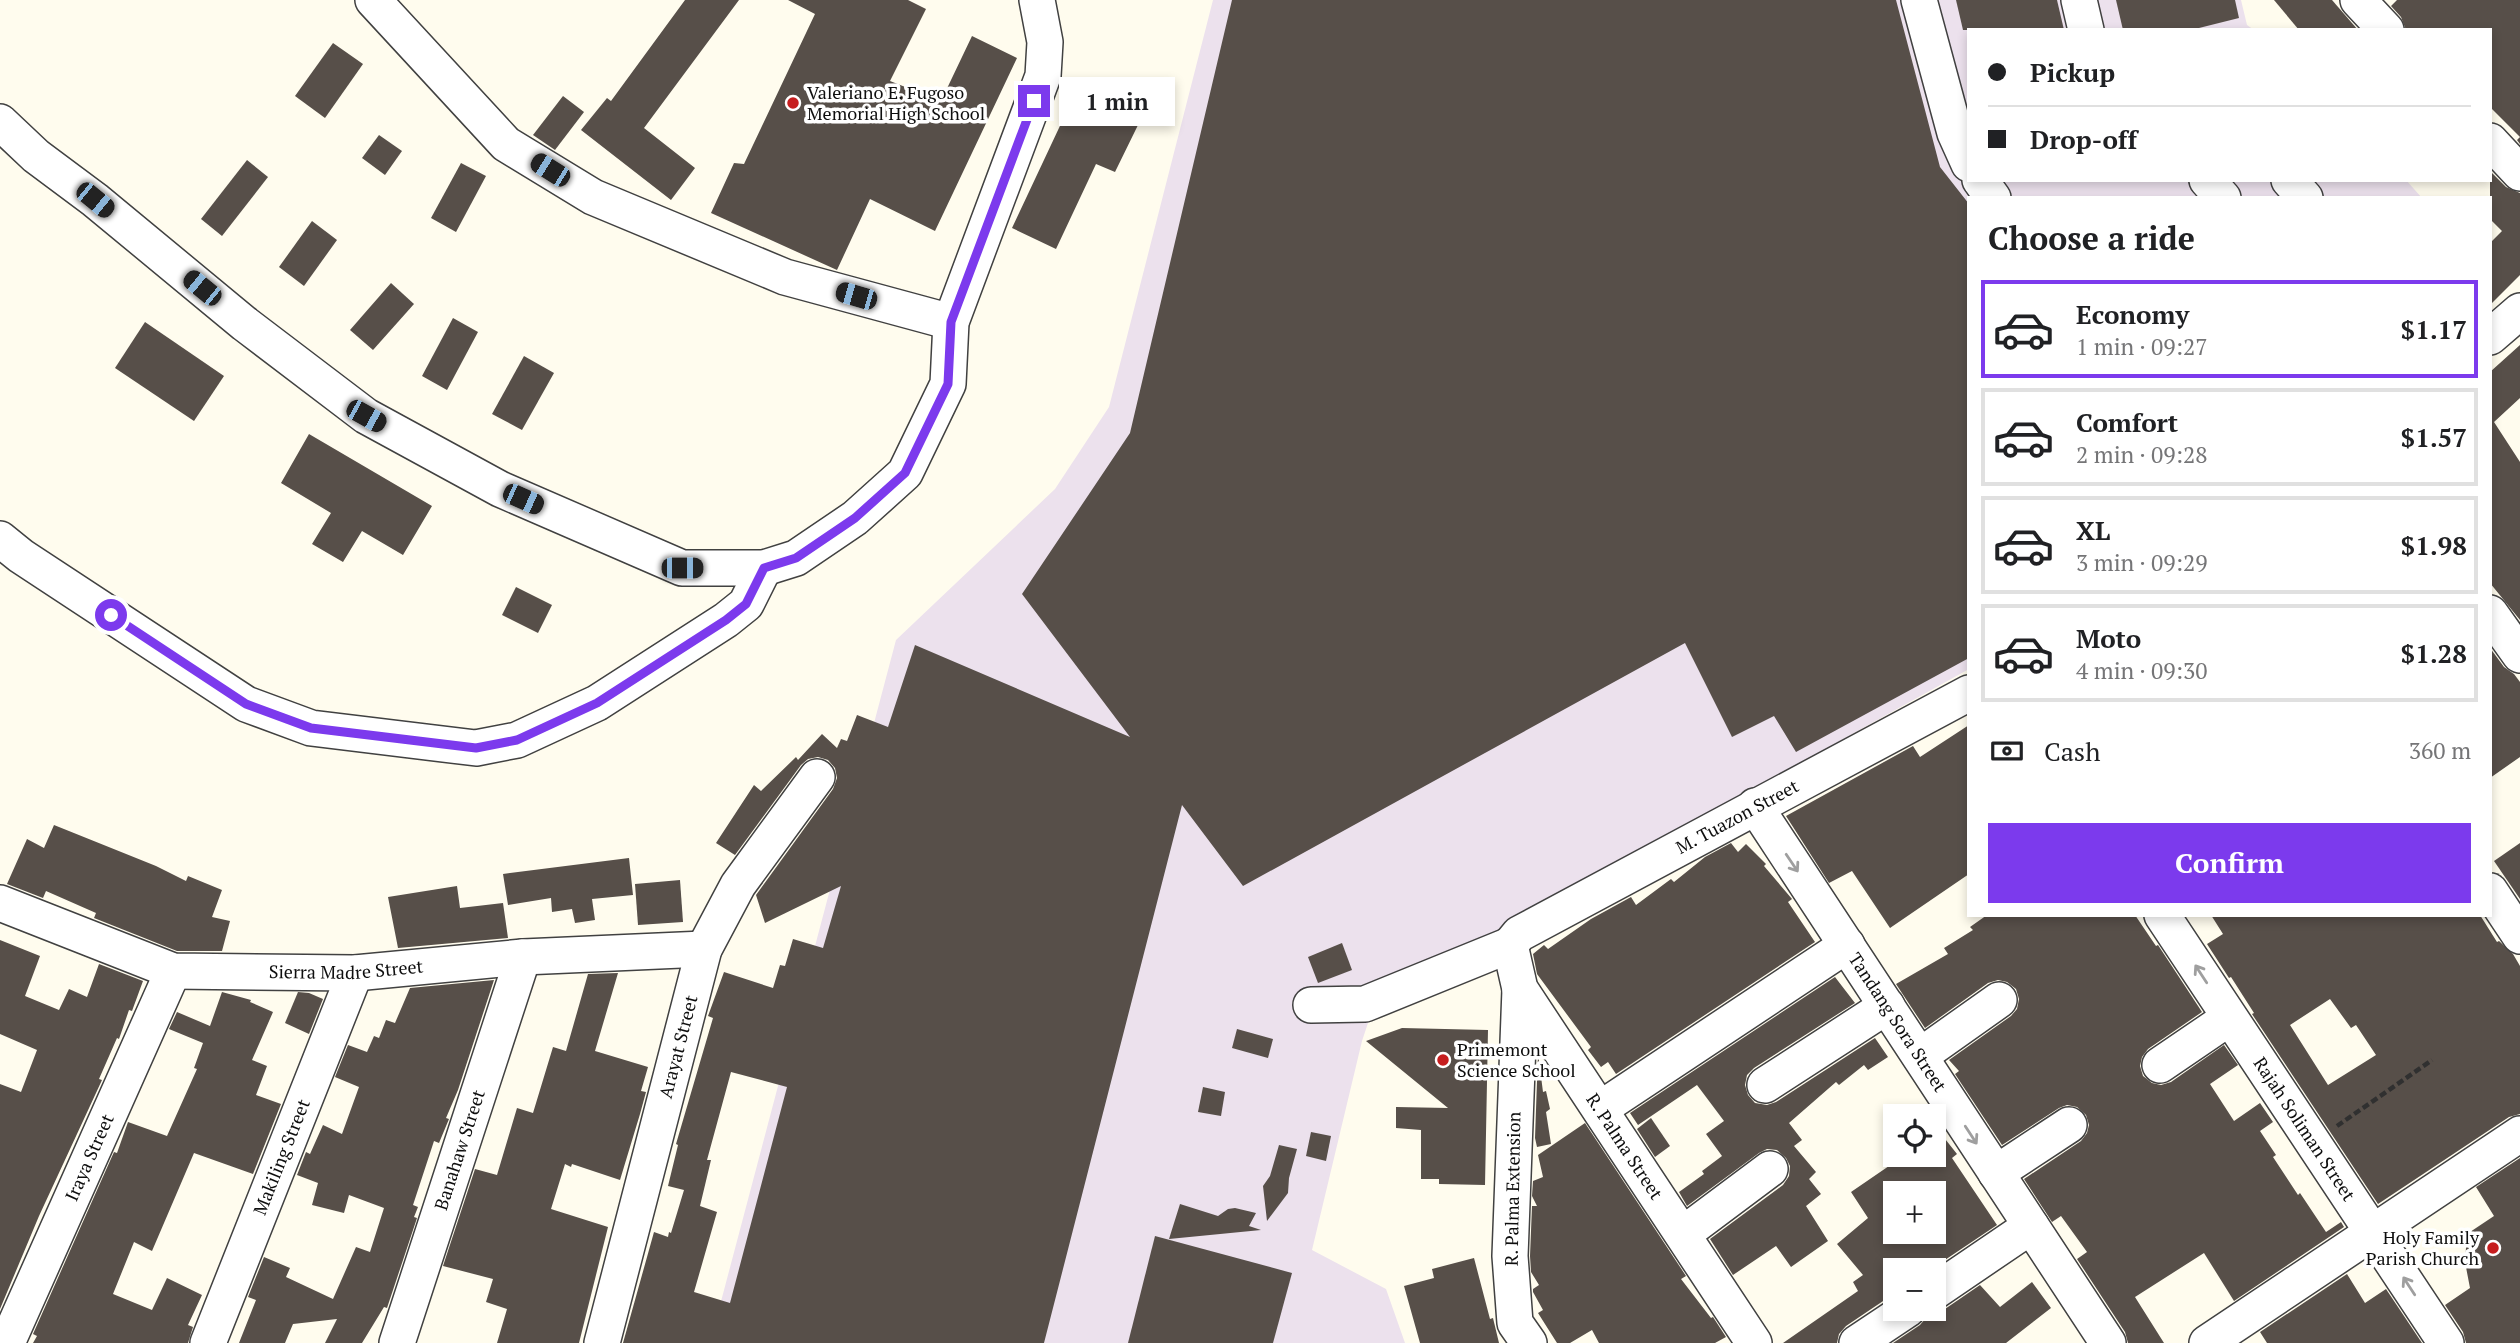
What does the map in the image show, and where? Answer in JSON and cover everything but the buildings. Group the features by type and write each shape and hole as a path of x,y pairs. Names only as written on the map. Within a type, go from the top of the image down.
{"street":[{"path":"373,0 506,144 593,197 785,277 951,322"},
{"path":"0,122 36,156 95,200 245,324 366,416 500,489 682,568 764,568 806,552 855,518 905,473 948,384 951,322 1043,76 1045,42 1037,0"},
{"path":"1919,0 1955,133 1967,160"},
{"path":"2079,0 2086,28"},
{"path":"2358,0 2384,28"},
{"path":"2492,143 2520,173"},
{"path":"2209,182 2221,196"},
{"path":"2291,182 2303,196"},
{"path":"2492,335 2520,311"},
{"path":"0,539 21,556 246,704 311,728 476,748 517,740 597,703 726,620 746,604 764,568"},
{"path":"2492,616 2520,656"},
{"name":"M. Tuazon Street","path":"1311,1005 1365,1004 1510,945 1519,934 1967,694"},
{"name":"Arayat Street","path":"602,1343 704,949 737,885 817,776"},
{"name":"Tandang Sora Street","path":"1755,806 2108,1343"},
{"path":"2492,894 2520,936"},
{"name":"Sierra Madre Street","path":"2,908 173,971 355,973 523,957 704,949"},
{"name":"Rajah Soliman Street","path":"2163,917 2446,1343"},
{"name":"R. Palma Street","path":"1510,945 1520,989 1754,1343"},
{"path":"1600,1109 1847,946"},
{"name":"Banahaw Street","path":"397,1343 523,957"},
{"name":"Iraya Street","path":"7,1343 173,971"},
{"name":"Makiling Street","path":"208,1343 355,973"},
{"name":"R. Palma Extension","path":"1520,989 1510,1256 1514,1323 1529,1343"},
{"path":"1920,1056 1999,1000"},
{"path":"1765,1085 1886,1006"},
{"path":"2160,1065 2229,1018"},
{"path":"1996,1173 2069,1125"},
{"path":"2207,1343 2520,1134"},
{"path":"1682,1234 1770,1169"},
{"path":"1946,1284 2032,1226"},
{"path":"1857,1343 1890,1321"}],"path":[{"path":"2313,1143 2432,1060"}],"shaded area":[{"path":"1213,0 2241,0 2247,25 2251,28 1967,28 1967,182 2408,182 2420,196 1967,196 1967,670 1376,999 1362,1041 1312,1250 1386,1289 1405,1343 710,1343 896,640 1055,489 1109,407"}],"place":[{"name":"Valeriano E. Fugoso Memorial High School","path":"793,103"},
{"name":"Primemont Science School","path":"1443,1060"},
{"name":"Holy Family Parish Church","path":"2493,1248"}],"route":[{"path":"111,615 246,704 311,728 476,748 517,740 597,703 726,620 746,604 764,568 796,558 855,518 905,473 948,384 951,322 1034,101"}]}
